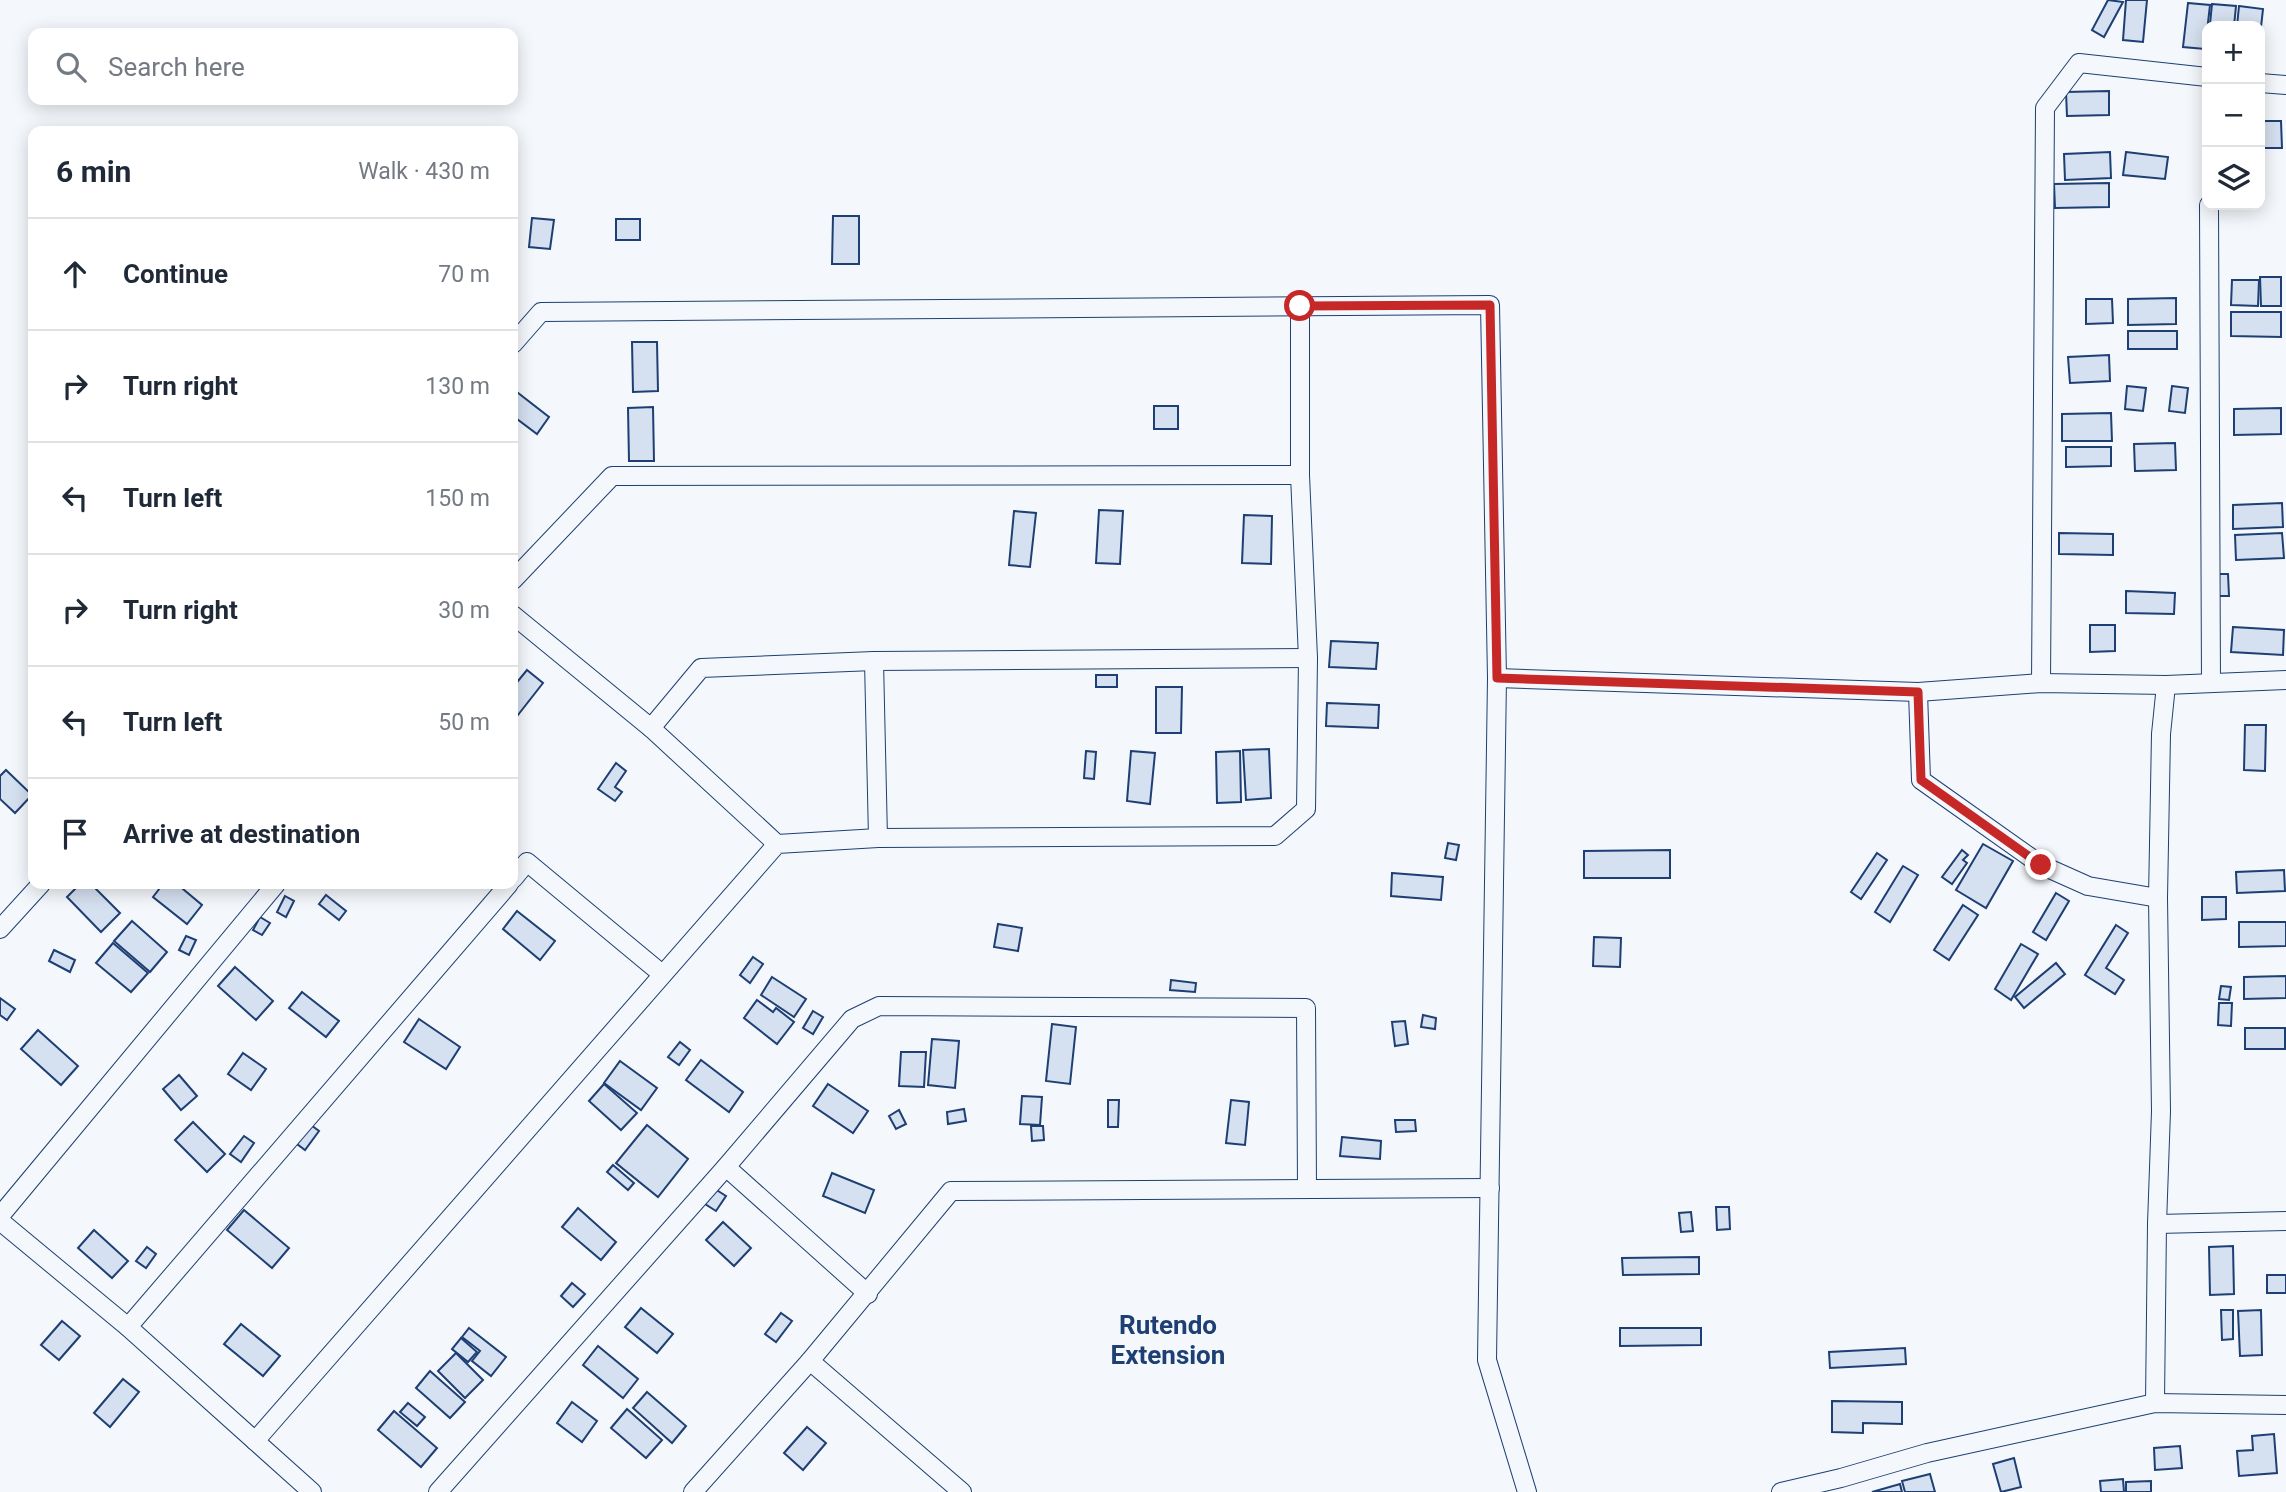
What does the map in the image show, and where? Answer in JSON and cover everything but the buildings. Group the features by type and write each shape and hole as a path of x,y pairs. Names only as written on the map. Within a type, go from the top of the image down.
{"street":[{"path":"2041,683 2045,108 2079,63 2202,76"},
{"path":"2265,83 2286,85"},
{"path":"2209,210 2211,682"},
{"path":"518,338 541,312 1490,305 1497,678 1487,1360 1527,1492"},
{"path":"256,1441 777,844 878,838 1275,836 1306,809 1308,658 1300,475 1300,306"},
{"path":"518,575 612,476 1300,475"},
{"path":"518,619 651,728 777,844"},
{"path":"651,728 701,668 874,661 1308,658"},
{"path":"874,661 878,838"},
{"path":"1497,678 1918,692 2041,683 2165,685 2286,680"},
{"path":"2155,1403 2161,1111 2158,898 2161,734 2165,685"},
{"path":"1918,692 1921,780 2041,865 2088,886 2158,898"},
{"path":"518,873 527,862 662,974"},
{"path":"0,929 36,889"},
{"path":"272,889 0,1219 128,1327 312,1492"},
{"path":"128,1327 505,889"},
{"path":"438,1492 726,1167 852,1019 879,1006 1306,1008 1307,1188"},
{"path":"726,1167 867,1294"},
{"path":"693,1492 810,1361 951,1191 1490,1188"},
{"path":"2157,1224 2286,1221"},
{"path":"810,1361 962,1492"},
{"path":"1781,1492 1843,1485 1927,1453 2155,1403 2286,1405"}],"district":[{"name":"Rutendo Extension","path":"1168,1340"}],"route":[{"path":"1300,306 1490,305 1497,678 1918,692 1921,780 2041,865"}]}
